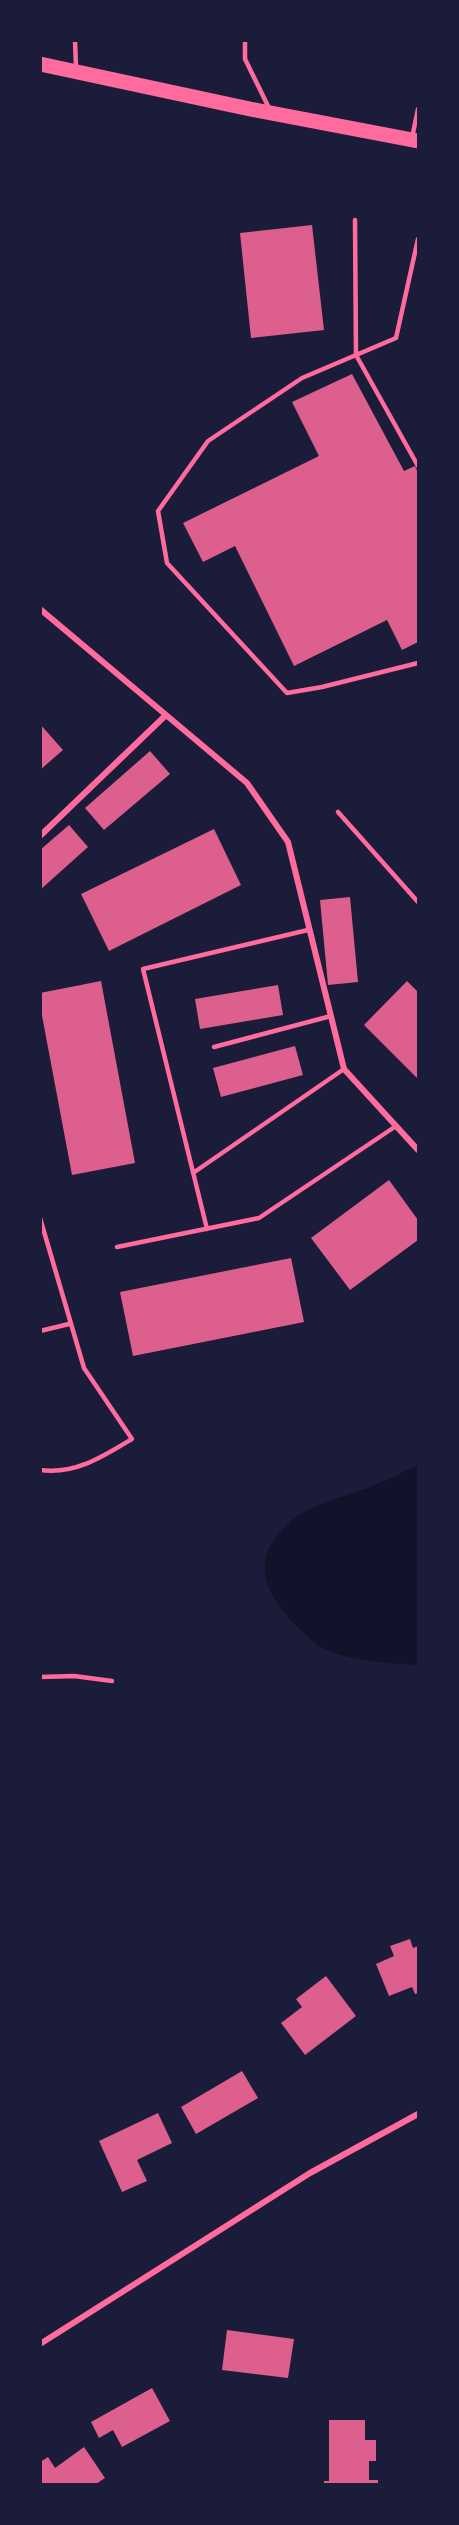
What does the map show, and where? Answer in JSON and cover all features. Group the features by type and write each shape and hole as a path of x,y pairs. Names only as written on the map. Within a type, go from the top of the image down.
{"main road":[{"path":"40,64 415,141"}],"street":[{"path":"40,609 247,783 288,842 344,1069 418,1150"},
{"path":"40,836 166,715"},
{"path":"40,2344 310,2173 418,2114"}],"lane":[{"path":"75,40 76,73"},
{"path":"245,40 245,59 271,113"},
{"path":"415,141 418,109"},
{"path":"355,220 356,355 418,466"},
{"path":"418,239 396,338 302,378 208,441 158,511 168,563 287,693 322,687 418,663"},
{"path":"338,812 418,902"},
{"path":"207,1229 143,969 308,930"},
{"path":"214,1047 331,1016"},
{"path":"193,1173 344,1069"},
{"path":"117,1247 259,1218 396,1126"},
{"path":"40,1218 69,1324 84,1368 132,1439 100,1458 58,1472 40,1470"},
{"path":"40,1331 69,1324"},
{"path":"40,1677 74,1676 112,1681"}],"shaded area":[{"path":"418,1465 418,1665 355,1658 320,1647 292,1622 275,1600 266,1576 265,1563 268,1550 286,1525 309,1509 378,1484"}],"building":[{"path":"312,225 324,330 251,338 240,233"},
{"path":"352,374 404,471 415,466 418,473 418,642 402,650 387,620 294,666 235,546 203,562 183,523 319,456 292,402"},
{"path":"40,724 63,750 40,770"},
{"path":"150,751 170,774 104,830 85,808"},
{"path":"69,825 88,847 40,890 40,850"},
{"path":"214,829 241,885 109,951 81,894"},
{"path":"350,897 358,982 328,985 320,900"},
{"path":"101,981 135,1163 72,1175 40,1005 40,993"},
{"path":"407,981 418,992 418,1079 364,1025"},
{"path":"278,985 283,1015 200,1029 195,999"},
{"path":"295,1046 303,1075 221,1097 213,1068"},
{"path":"389,1180 418,1220 418,1240 350,1290 311,1238"},
{"path":"291,1258 304,1322 133,1356 120,1292"},
{"path":"410,1939 413,1948 418,1946 418,1993 415,1994 412,1987 389,1996 376,1964 394,1956 390,1946"},
{"path":"326,1976 356,2016 305,2055 281,2023 302,2007 296,1999"},
{"path":"242,2071 258,2098 196,2134 181,2107"},
{"path":"158,2113 172,2143 137,2160 147,2181 122,2192 99,2141"},
{"path":"227,2330 294,2339 288,2378 222,2370"},
{"path":"152,2388 170,2421 122,2447 113,2430 99,2438 91,2422"},
{"path":"329,2420 365,2420 365,2440 376,2440 376,2461 369,2461 369,2480 378,2480 378,2484 324,2484 324,2481 329,2481"},
{"path":"84,2447 105,2478 96,2484 40,2484 40,2462 48,2457 55,2468"}]}
